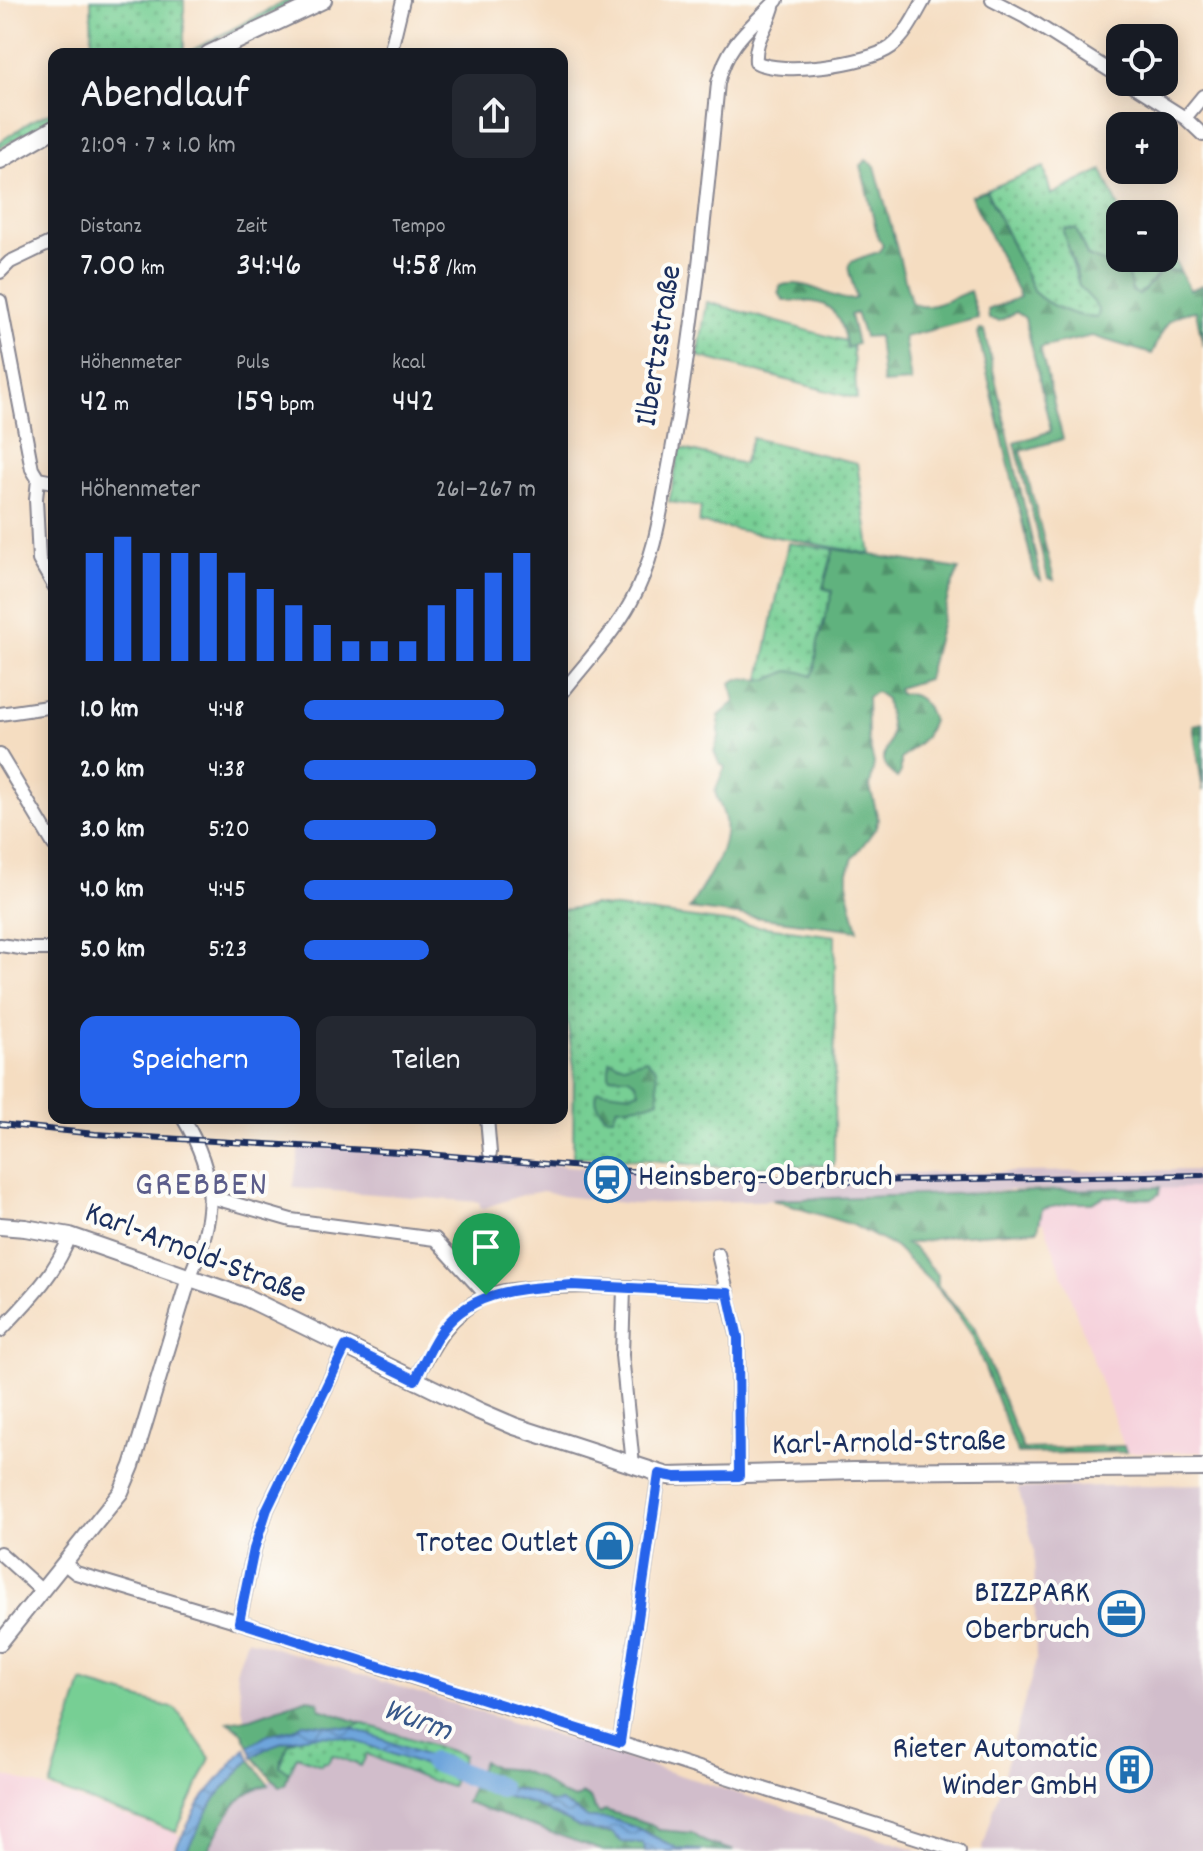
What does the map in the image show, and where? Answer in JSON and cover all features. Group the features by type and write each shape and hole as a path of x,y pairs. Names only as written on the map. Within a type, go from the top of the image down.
{"main road":[{"path":"222,48 323,0"},
{"path":"0,160 48,132"},
{"name":"Karl-Arnold-Straße","path":"0,1223 70,1236 245,1297 514,1426 659,1474 675,1477 854,1471 1203,1468"}],"street":[{"path":"391,48 403,0"},
{"path":"776,2 770,21 755,46 756,62 765,67 800,68 858,61 883,52 894,45 906,30 924,0"},
{"path":"992,0 1106,68"},
{"name":"Ilbertzstraße","path":"568,686 632,601 653,546 690,344 703,246 718,83 724,60 739,38 776,2"},
{"path":"1150,96 1185,118 1203,135"},
{"path":"1185,118 1203,96"},
{"path":"0,272 10,262 48,244"},
{"path":"0,301 32,469 38,479 39,560 48,576"},
{"path":"38,479 48,481"},
{"path":"0,714 48,707"},
{"path":"0,755 48,835"},
{"path":"0,945 48,949"},
{"path":"0,1643 121,1492 132,1466 208,1221 211,1197 209,1175 186,1124"},
{"path":"488,1124 490,1153"},
{"path":"211,1197 291,1220 435,1239 486,1295"},
{"path":"0,1331 60,1261 70,1236"},
{"path":"718,1254 738,1338 739,1476"},
{"path":"415,1380 440,1333 456,1316 486,1295 508,1290 572,1285 728,1293"},
{"path":"624,1288 622,1355 633,1465"},
{"path":"239,1622 254,1549 267,1509 346,1346"},
{"path":"620,1742 659,1474"},
{"path":"0,1553 42,1591"},
{"path":"65,1564 76,1573 959,1851"}],"shaded area":[{"path":"300,1144 566,1166 727,1175 1203,1170 1203,1188 1010,1190 869,1198 633,1204 543,1191 481,1209 479,1202 293,1188"},
{"path":"1160,1187 1203,1188 1203,1452 1126,1452 1044,1223 1039,1224 1042,1209 1092,1203 1105,1196 1151,1199 1159,1194"},
{"name":"BIZZPARK Oberbruch","path":"1203,1484 1203,1851 982,1851 1036,1661 1034,1549 1018,1488"},
{"path":"247,1639 921,1851 204,1851 221,1820 246,1787 279,1778 245,1724 236,1671"},
{"path":"0,1775 180,1835 171,1851 0,1851"}],"green space":[{"path":"91,0 184,0 184,48 92,48"},
{"path":"288,0 299,0 198,48"},
{"path":"48,114 48,120 0,148 0,142"},
{"path":"866,160 875,166 911,302 932,305 970,291 978,318 904,337 911,382 883,384 878,336 864,337 856,313 850,315 857,344 847,348 839,322 829,308 811,302 784,301 779,293 780,286 800,284 841,298 856,298 849,266 856,259 879,252 883,245 878,238 861,166"},
{"path":"1044,167 1051,195 1102,170 1116,200 1106,200 1106,264 1087,255 1076,229 1067,245 1079,286 1094,302 1099,312 1097,318 1063,310 1034,292 986,190"},
{"path":"986,190 1034,292 1063,310 1097,318 1099,312 1079,286 1063,231 1065,228 1076,229 1087,256 1106,263 1106,272 1127,272 1132,291 1139,295 1161,272 1180,271 1190,290 1203,285 1203,346 1196,311 1177,316 1166,324 1152,354 1092,336 1040,348 1063,439 1021,451 1054,580 1048,578 1015,443 1051,431 1025,318 1016,312 1000,321 989,319 988,310 1020,297 971,196"},
{"path":"1122,272 1161,272 1139,295 1133,291"},
{"path":"707,302 852,343 857,399 698,356"},
{"path":"980,329 984,330 1041,580 1035,576 978,333"},
{"path":"752,438 857,463 871,554 699,523 701,507 669,502 680,448 743,464"},
{"path":"788,543 834,549 823,588 833,591 812,676 790,673 768,680 760,679"},
{"path":"834,549 959,569 949,593 927,679 898,688 899,694 921,700 932,721 925,737 901,759 901,772 897,778 883,760 891,732 886,699 876,692 867,697 868,739 874,763 870,787 878,819 875,829 853,858 848,872 848,891 858,930 689,909 714,867 723,844 725,821 715,791 725,767 719,763 714,751 719,737 719,716 735,702 731,683 738,679 768,680 788,671 812,676 833,591 823,588"},
{"path":"1203,723 1203,791 1193,725"},
{"path":"593,905 835,936 834,1165 724,1168 650,1160 573,1157 574,1066 568,1028 568,909"},
{"path":"646,1059 656,1069 659,1100 617,1107 613,1117 608,1117 598,1105 598,1090 630,1094 639,1091 636,1082 628,1077 609,1076 609,1060 624,1065"},
{"path":"1160,1187 1159,1194 1151,1199 1105,1196 1092,1203 1042,1209 1038,1230 951,1236 906,1244 914,1248 938,1275 938,1286 974,1327 1023,1449 1124,1446 1126,1452 1018,1454 972,1335 931,1282 895,1247 853,1225 772,1200"},
{"path":"82,1682 176,1709 210,1758 176,1832 50,1787"},
{"path":"308,1698 319,1702 320,1709 361,1723 352,1728 303,1723 294,1729 268,1735 249,1746 242,1732 228,1722 251,1718"},
{"path":"361,1723 463,1755 459,1768 352,1728"},
{"path":"323,1733 358,1740 455,1777 451,1787 367,1754 361,1766 333,1755 321,1765 297,1756 289,1772 279,1766 288,1744 297,1738"},
{"path":"297,1738 288,1744 280,1763 279,1766 289,1772 285,1785 279,1786 253,1757 272,1745"},
{"path":"250,1759 269,1785 257,1788 239,1801 207,1851 186,1851 215,1798"},
{"path":"483,1761 496,1768 518,1770 537,1777 561,1794 575,1799 583,1794 590,1798 600,1814 605,1810 651,1824 660,1830 692,1833 705,1842 735,1851 678,1849 618,1821 588,1818 569,1806 509,1788 493,1776 482,1779 477,1775"},
{"path":"472,1787 533,1804 579,1827 611,1832 626,1842 643,1843 646,1851 604,1851 466,1803"}],"water":[{"path":"303,1723 352,1728 459,1768 455,1777 360,1742 330,1735 287,1741 253,1757 249,1746 268,1735 294,1729"},
{"path":"245,1748 250,1759 215,1798 186,1851 174,1851 200,1802"},
{"path":"477,1775 482,1779 493,1776 501,1779 509,1788 534,1793 551,1803 561,1802 588,1818 611,1819 639,1829 678,1849 703,1851 646,1851 642,1843 622,1842 611,1832 579,1827 533,1804 472,1787"}],"waterway":[{"name":"Wurm","path":"433,1762 500,1788"}],"railway":[{"path":"0,1124 95,1134 416,1153 726,1179 859,1181 1203,1175"}],"place":[{"name":"Heinsberg-Oberbruch","path":"607,1179"},
{"name":"Trotec Outlet","path":"609,1545"},
{"name":"BIZZPARK Oberbruch","path":"1121,1613"},
{"name":"Rieter Automatic Winder GmbH","path":"1129,1769"}],"district":[{"name":"GREBBEN","path":"202,1187"}],"route":[{"path":"572,1285 728,1293 738,1338 739,1476 675,1477 659,1474 620,1742 239,1622 254,1549 267,1509 346,1346 415,1380 440,1333 456,1316 486,1295 508,1290 572,1285"}]}
